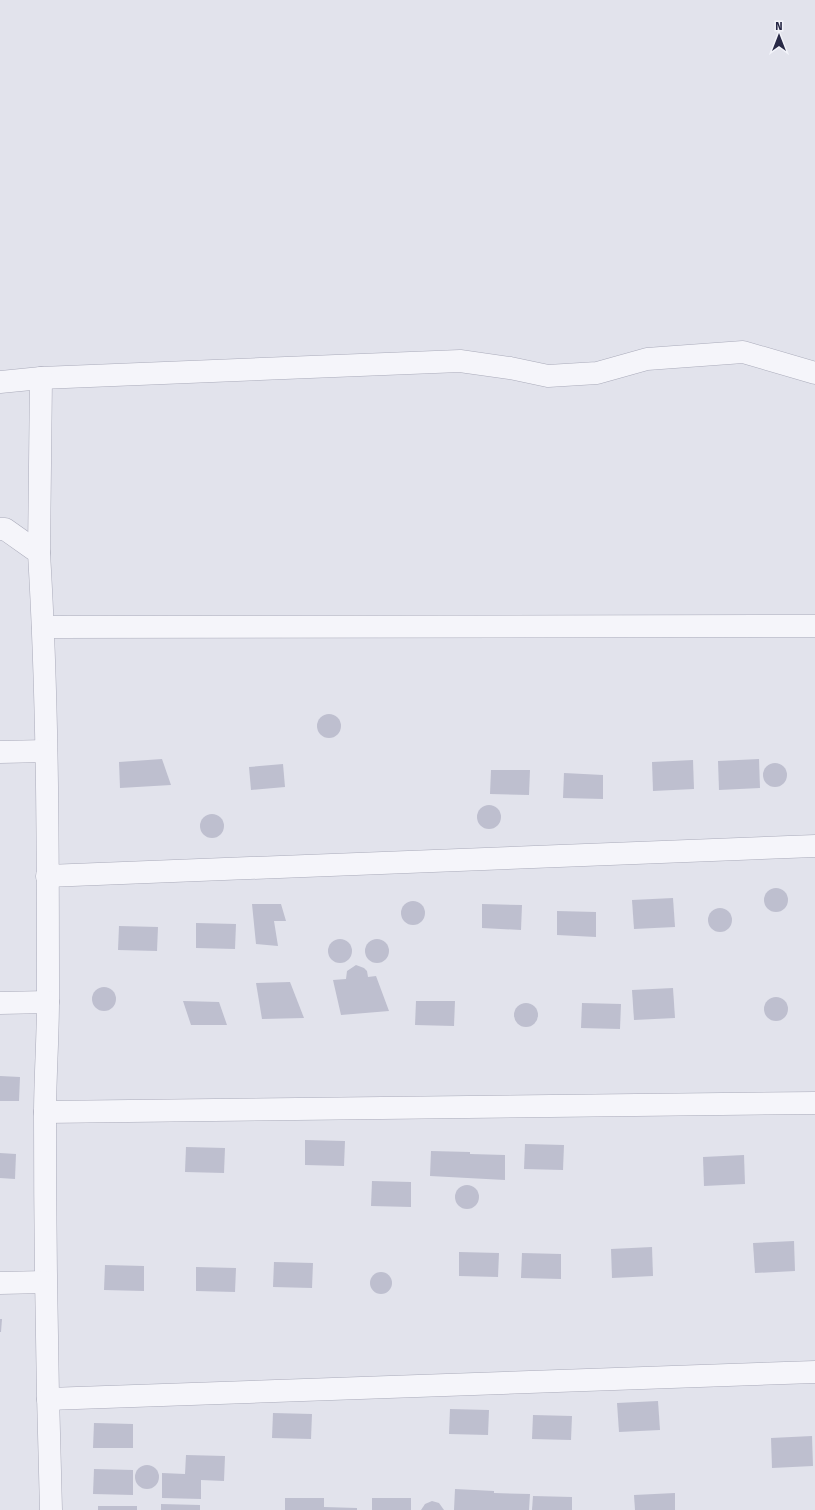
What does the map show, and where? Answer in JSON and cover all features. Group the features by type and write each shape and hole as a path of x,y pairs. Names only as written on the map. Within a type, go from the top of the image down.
{"street":[{"path":"0,382 41,378 460,361 510,368 548,376 597,374 647,359 743,352 815,373"},
{"path":"41,378 39,553 43,627 46,751 48,1002 45,1112 45,1282 51,1510"},
{"path":"0,529 5,529 39,553"},
{"path":"43,627 815,626"},
{"path":"0,752 46,751"},
{"path":"47,876 815,846"},
{"path":"0,1003 48,1002"},
{"path":"45,1112 815,1103"},
{"path":"0,1283 45,1282"},
{"path":"48,1399 815,1372"}],"building":[{"path":"329,714 337,718 341,726 337,734 329,738 321,734 317,726 321,718"},
{"path":"162,759 171,785 120,788 119,762"},
{"path":"759,759 760,788 719,790 718,761"},
{"path":"693,760 694,789 653,791 652,762"},
{"path":"775,763 783,767 787,775 783,783 775,787 767,783 763,775 767,767"},
{"path":"283,764 285,787 251,790 249,767"},
{"path":"491,770 530,770 529,795 490,794"},
{"path":"564,773 603,775 603,799 563,798"},
{"path":"489,805 497,809 501,817 497,825 489,829 481,825 477,817 481,809"},
{"path":"212,814 220,818 224,826 220,834 212,838 204,834 200,826 204,818"},
{"path":"776,888 784,892 788,900 784,908 776,912 768,908 764,900 768,892"},
{"path":"673,898 675,927 634,929 632,900"},
{"path":"413,901 421,905 425,913 421,921 413,925 405,921 401,913 405,905"},
{"path":"252,904 281,904 286,921 274,921 278,946 256,944"},
{"path":"482,904 522,905 521,930 482,928"},
{"path":"720,908 728,912 732,920 728,928 720,932 712,928 708,920 712,912"},
{"path":"557,911 596,912 596,937 557,935"},
{"path":"196,923 236,924 235,949 196,948"},
{"path":"119,926 158,927 157,951 118,950"},
{"path":"340,939 348,943 352,951 348,959 340,963 332,959 328,951 332,943"},
{"path":"377,939 385,943 389,951 385,959 377,963 369,959 365,951 369,943"},
{"path":"356,965 367,971 368,977 376,976 389,1011 341,1015 333,980 346,979 347,971"},
{"path":"290,982 304,1018 262,1019 256,983"},
{"path":"104,987 112,991 116,999 112,1007 104,1011 96,1007 92,999 96,991"},
{"path":"673,988 675,1018 634,1020 632,990"},
{"path":"776,997 784,1001 788,1009 784,1017 776,1021 768,1017 764,1009 768,1001"},
{"path":"183,1001 219,1002 227,1025 191,1025"},
{"path":"416,1001 455,1001 454,1026 415,1025"},
{"path":"526,1003 534,1007 538,1015 534,1023 526,1027 518,1023 514,1015 518,1007"},
{"path":"582,1003 621,1004 620,1029 581,1028"},
{"path":"0,1076 20,1077 19,1101 0,1101"},
{"path":"305,1140 345,1141 344,1166 305,1165"},
{"path":"525,1144 564,1145 563,1170 524,1169"},
{"path":"186,1147 225,1148 224,1173 185,1172"},
{"path":"431,1151 505,1155 505,1180 430,1176"},
{"path":"0,1153 16,1154 15,1179 0,1178"},
{"path":"744,1155 745,1184 704,1186 703,1157"},
{"path":"372,1181 411,1182 411,1207 371,1206"},
{"path":"467,1185 475,1189 479,1197 475,1205 467,1209 459,1205 455,1197 459,1189"},
{"path":"794,1241 795,1271 755,1273 753,1243"},
{"path":"652,1247 653,1276 612,1278 611,1249"},
{"path":"459,1252 499,1253 498,1277 459,1276"},
{"path":"522,1253 561,1254 561,1279 521,1278"},
{"path":"274,1262 313,1263 312,1288 273,1287"},
{"path":"105,1265 144,1266 144,1291 104,1290"},
{"path":"196,1267 236,1268 235,1292 196,1291"},
{"path":"377,1272 385,1272 392,1279 392,1287 385,1294 377,1294 370,1287 370,1279"},
{"path":"0,1319 2,1319 1,1332 0,1332"},
{"path":"658,1401 660,1430 619,1432 617,1403"},
{"path":"450,1409 489,1410 488,1435 449,1434"},
{"path":"273,1413 312,1414 311,1439 272,1438"},
{"path":"533,1415 572,1416 571,1440 532,1439"},
{"path":"94,1423 133,1424 133,1448 93,1448"},
{"path":"812,1436 813,1466 772,1468 771,1438"},
{"path":"186,1455 225,1456 224,1481 201,1480 201,1499 162,1498 162,1473 185,1474"},
{"path":"147,1465 155,1469 159,1477 155,1485 147,1489 139,1485 135,1477 139,1469"},
{"path":"94,1469 133,1470 133,1495 93,1494"},
{"path":"455,1489 494,1491 494,1493 530,1494 529,1510 454,1510"},
{"path":"675,1493 675,1510 635,1510 634,1495"},
{"path":"533,1496 572,1497 572,1510 532,1510"},
{"path":"285,1498 324,1498 324,1507 357,1508 357,1510 285,1510"},
{"path":"372,1498 411,1498 411,1510 372,1510"},
{"path":"432,1501 439,1503 444,1510 421,1510 425,1504"},
{"path":"161,1504 200,1505 200,1510 161,1510"},
{"path":"98,1506 137,1506 137,1510 98,1510"}]}
